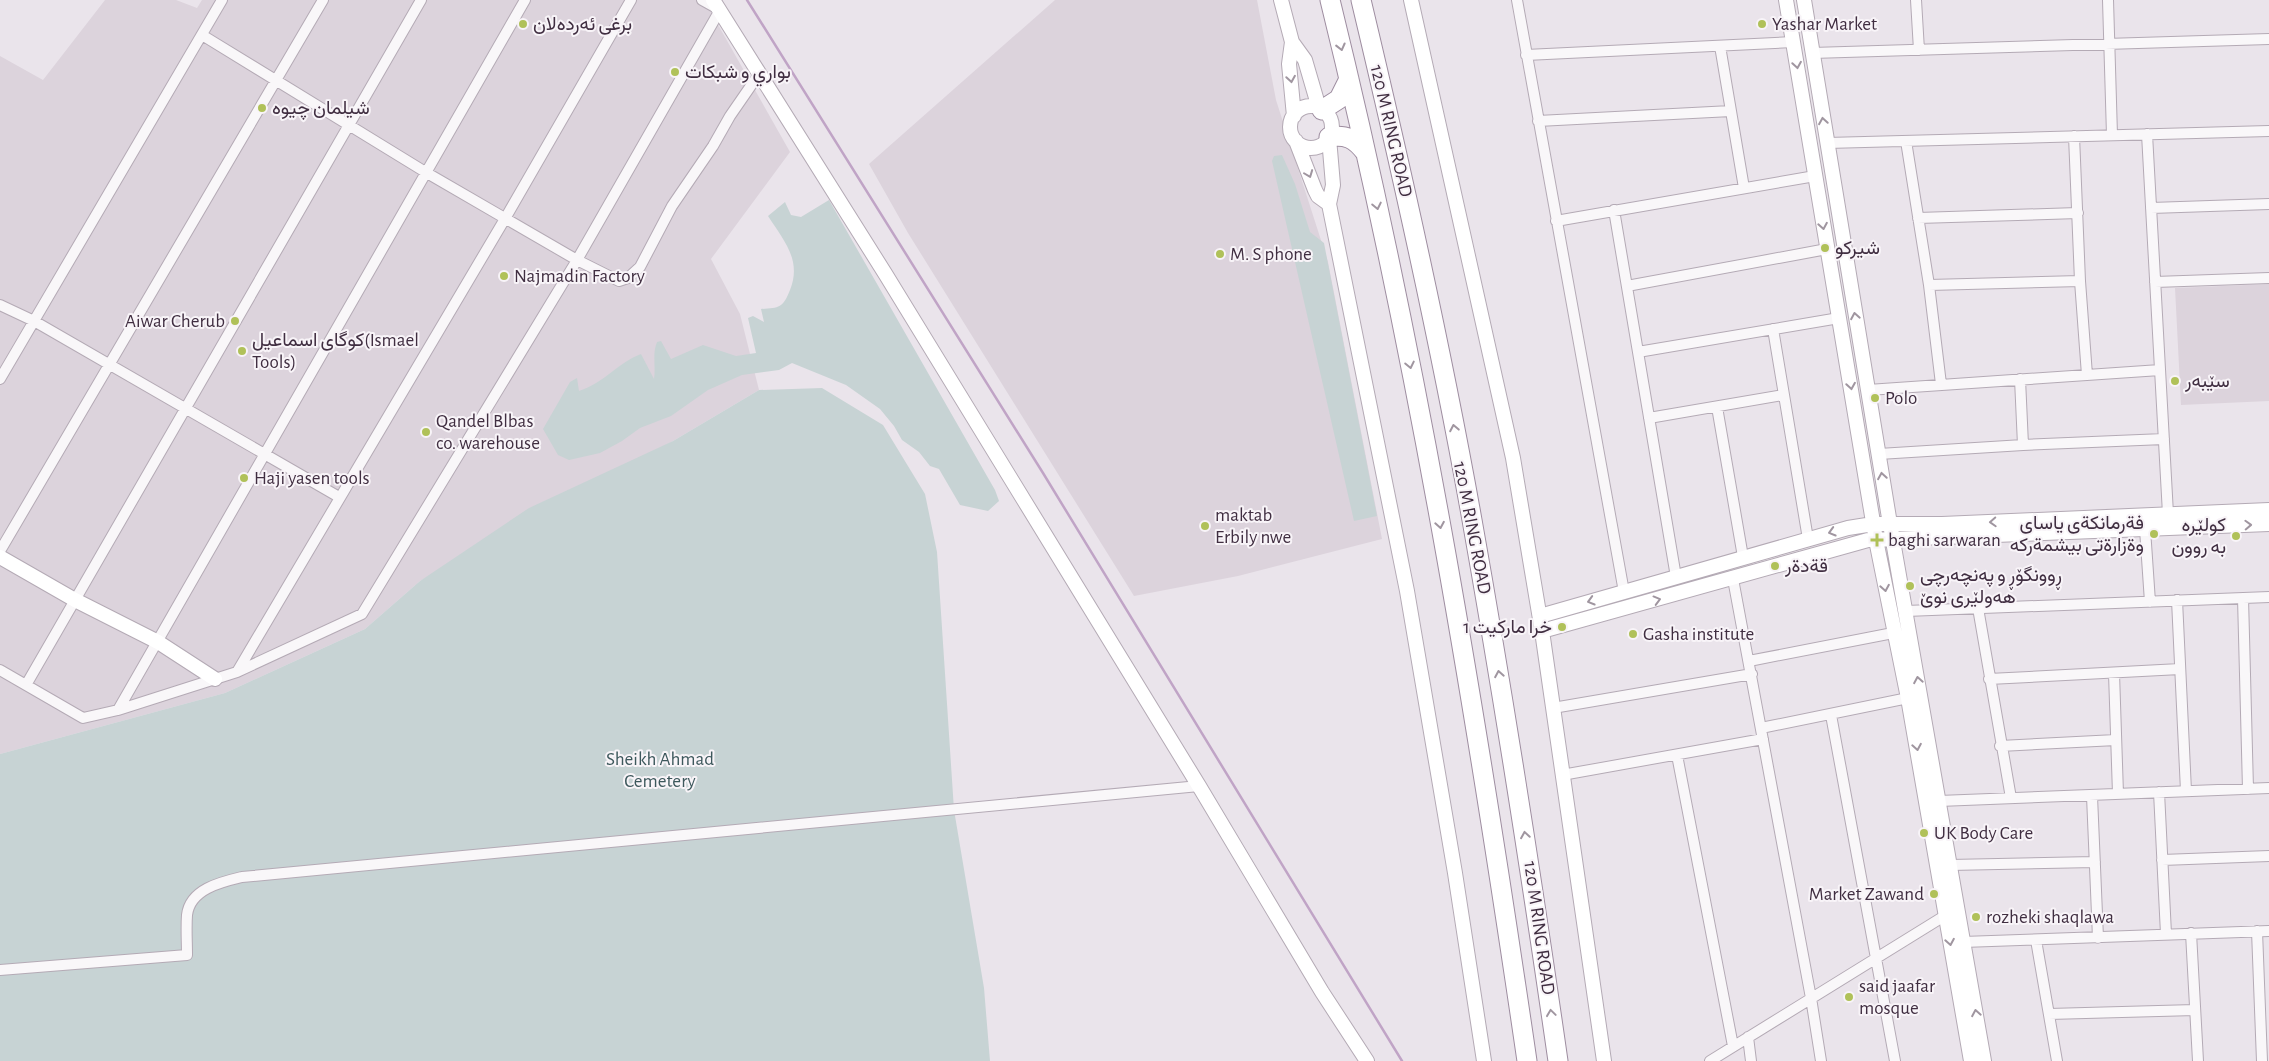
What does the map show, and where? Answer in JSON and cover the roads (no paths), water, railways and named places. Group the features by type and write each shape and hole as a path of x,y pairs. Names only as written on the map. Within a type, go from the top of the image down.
{"highway":[{"name":"120 M RING ROAD","path":"1330,0 1366,152 1417,400 1444,545 1481,757 1527,1061"},
{"name":"120 M RING ROAD","path":"1361,0 1406,200 1471,516 1506,713 1558,1061"},
{"path":"1321,109 1338,99 1349,79"},
{"path":"1329,137 1339,135 1349,137 1357,142 1366,152"}],"street":[{"path":"0,379 222,0"},
{"path":"0,550 322,0"},
{"path":"26,685 422,0"},
{"path":"118,710 525,0"},
{"path":"236,672 506,217 631,0"},
{"path":"702,0 716,5 886,275 1200,786 1322,992 1366,1061"},
{"path":"1280,0 1292,42 1305,60 1321,109 1330,119 1332,125 1329,137 1333,185 1329,204 1407,591 1455,873 1484,1061"},
{"path":"1411,0 1511,448 1540,616 1604,1061"},
{"path":"1517,0 1624,592"},
{"path":"1786,0 1876,540 1893,633 1908,698 1971,1061"},
{"path":"1804,0 1890,524 1984,1061"},
{"path":"1916,0 1919,50"},
{"path":"2108,0 2112,135"},
{"path":"0,670 83,718 118,710 236,672 362,614 577,260 716,5"},
{"path":"202,35 427,173 506,217 577,260 620,281 628,278 640,267 672,206 713,146 758,74"},
{"path":"1812,53 2269,39"},
{"path":"1292,42 1289,64 1294,116 1291,129 1318,196 1329,204"},
{"path":"1526,55 1793,42"},
{"path":"1720,46 1744,188"},
{"path":"1294,116 1305,108 1321,109"},
{"path":"1538,121 1731,111"},
{"path":"1827,143 2269,131"},
{"path":"2147,134 2168,514"},
{"path":"2074,136 2080,280 2087,375"},
{"path":"1296,141 1305,147 1316,147 1329,137"},
{"path":"1906,141 1941,384"},
{"path":"1556,221 1815,176"},
{"path":"2151,208 2269,204"},
{"path":"1614,210 1680,594"},
{"path":"1918,218 2078,213"},
{"path":"1627,286 1828,249"},
{"path":"2155,282 2269,278"},
{"path":"1928,285 2080,280"},
{"path":"0,305 109,364 339,497"},
{"path":"1638,352 1839,318"},
{"path":"1773,329 1808,539"},
{"path":"1868,390 2020,378 2160,370"},
{"path":"2020,378 2023,445"},
{"path":"1649,418 1783,395"},
{"path":"1717,406 1743,557"},
{"path":"1879,454 2023,445 2164,440"},
{"path":"1540,616 1808,539 1848,528 1874,524 1942,524 2269,510"},
{"path":"1542,631 1680,594 1853,544 1876,540 2269,524"},
{"path":"2145,529 2150,602"},
{"path":"0,557 75,600 158,642 215,679"},
{"path":"1733,579 1762,728 1821,1061"},
{"path":"1906,611 2269,597"},
{"path":"2243,598 2248,789"},
{"path":"2177,600 2186,791"},
{"path":"1978,608 2000,746 2011,798"},
{"path":"1749,661 1893,633"},
{"path":"1989,678 2180,669"},
{"path":"2114,673 2118,794"},
{"path":"1553,708 1752,674"},
{"path":"1762,728 1831,716 1908,698"},
{"path":"1831,716 1895,1061"},
{"path":"1562,776 1763,739"},
{"path":"2000,746 2116,740"},
{"path":"1677,755 1734,1046"},
{"path":"0,970 187,955 187,915 191,904 210,886 242,878 1200,786"},
{"path":"1939,801 2269,788"},
{"path":"2159,792 2166,934"},
{"path":"2092,796 2098,938"},
{"path":"2162,860 2269,856"},
{"path":"1950,865 2096,862"},
{"path":"1710,1061 1876,956 1946,915"},
{"path":"2257,931 2264,982 2262,1061"},
{"path":"1963,942 2269,931"},
{"path":"2191,933 2198,1061"},
{"path":"2036,940 2057,1061"},
{"path":"2049,1014 2195,1010"},
{"path":"1748,1037 1751,1061"}],"waterway":[{"path":"747,0 1043,473 1402,1061"}],"place":[{"name":"برغی ئەردەلان","path":"523,24"},
{"name":"Yashar Market","path":"1762,24"},
{"name":"بواري و شبكات","path":"675,72"},
{"name":"شيلمان چیوه","path":"262,108"},
{"name":"شيركو","path":"1825,248"},
{"name":"M. S phone","path":"1220,254"},
{"name":"Najmadin Factory","path":"504,276"},
{"name":"Aiwar Cherub","path":"235,321"},
{"name":"كوگای اسماعیل(Ismael Tools)","path":"242,351"},
{"name":"سێبەر","path":"2175,381"},
{"name":"Polo","path":"1875,398"},
{"name":"Qandel Blbas co. warehouse","path":"426,432"},
{"name":"Haji yasen tools","path":"244,478"},
{"name":"maktab Erbily nwe","path":"1205,526"},
{"name":"فةرمانكةى ياساى وةزارةتى بيشمةركه","path":"2154,534"},
{"name":"کولێرە بە روون","path":"2236,536"},
{"name":"baghi sarwaran","path":"1877,540"},
{"name":"قةدةر","path":"1775,566"},
{"name":"ڕوونگۆڕ و پەنچەرچی هەولێری نوێ","path":"1910,586"},
{"name":"خرا ماركيت 1","path":"1562,627"},
{"name":"Gasha institute","path":"1633,634"},
{"name":"UK Body Care","path":"1924,833"},
{"name":"Market Zawand","path":"1934,894"},
{"name":"rozheki shaqlawa","path":"1976,917"},
{"name":"said jaafar mosque","path":"1849,997"}],"park label":[{"name":"Sheikh Ahmad Cemetery","path":"660,770"}]}
